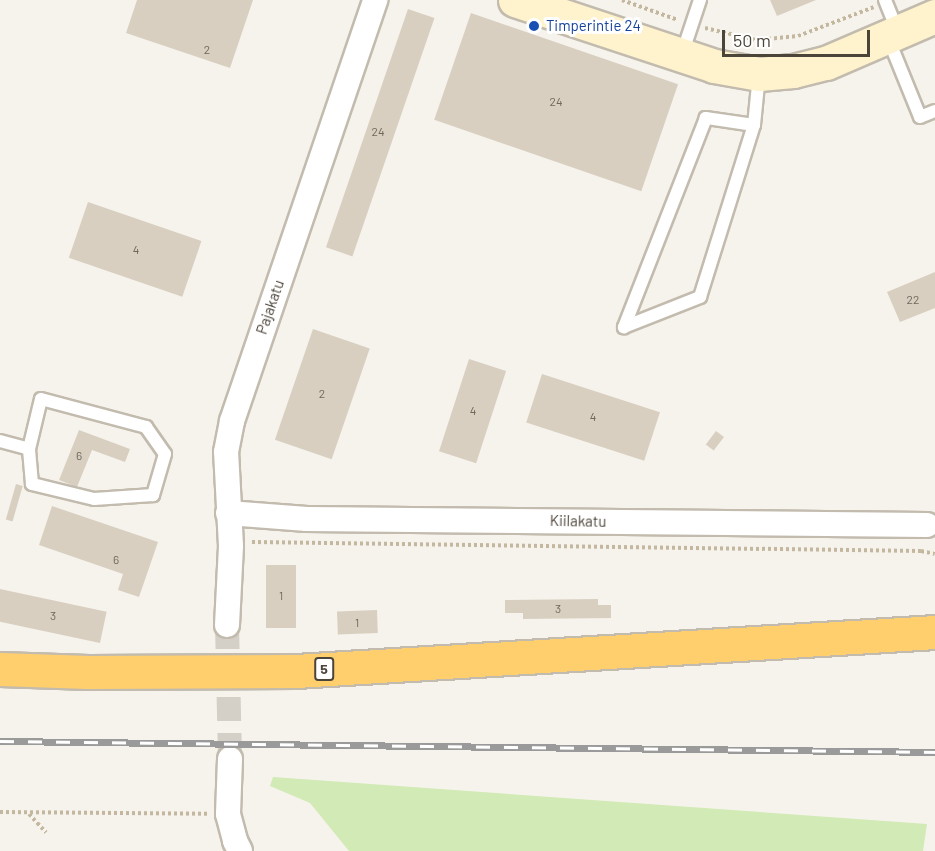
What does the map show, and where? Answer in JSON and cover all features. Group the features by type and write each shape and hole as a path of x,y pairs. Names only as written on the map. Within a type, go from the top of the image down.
{"highway":[{"name":"5","path":"0,669 88,672 296,671 928,634"},
{"name":"5","path":"0,683 88,672"}],"street":[{"name":"Pajakatu","path":"227,625 231,546 226,452 232,421 375,0"},
{"path":"515,0 568,8 687,40 714,66 759,74 793,71 826,63 935,16"},
{"name":"Kiilakatu","path":"228,513 307,519 927,525"},
{"path":"230,759 228,814 230,848"}],"lane":[{"path":"687,40 700,0"},
{"path":"885,1 893,36 920,117 935,111"},
{"path":"754,125 706,118 624,327 700,297 754,125 759,74"},
{"path":"41,399 146,427 165,454 153,495 94,499 32,484 29,449 41,399"},
{"path":"0,441 29,449"}],"path":[{"path":"622,0 687,40 756,40 798,36 885,1"},
{"path":"231,546 256,541 314,544 921,551 935,554"},
{"path":"0,812 228,814"},
{"path":"29,813 46,832"}],"green space":[{"path":"273,777 927,824 923,851 349,851 310,803 270,786"}],"building":[{"path":"137,0 253,0 230,68 126,33"},
{"path":"770,0 816,0 777,16"},
{"path":"408,9 434,18 352,256 326,247"},
{"path":"471,13 678,84 641,191 434,120"},
{"path":"88,202 201,241 182,297 69,258"},
{"path":"935,272 935,308 900,322 887,292"},
{"path":"313,329 370,349 332,459 275,440"},
{"path":"469,359 506,371 476,463 439,451"},
{"path":"542,374 660,412 644,461 526,423"},
{"path":"79,430 130,449 125,462 92,450 77,487 59,480"},
{"path":"716,431 724,437 714,451 706,445"},
{"path":"16,484 23,486 13,521 6,520"},
{"path":"52,506 158,542 139,597 118,590 123,574 39,545"},
{"path":"266,565 296,565 296,628 266,628"},
{"path":"0,589 107,612 100,643 0,622"},
{"path":"598,599 598,605 611,605 611,618 523,619 523,613 505,613 505,600"},
{"path":"377,610 378,633 338,634 337,611"}],"tunnel":[{"path":"227,625 230,759"}],"railway":[{"path":"0,741 935,752"}],"place":[{"name":"Timperintie 24","path":"534,26"}]}
